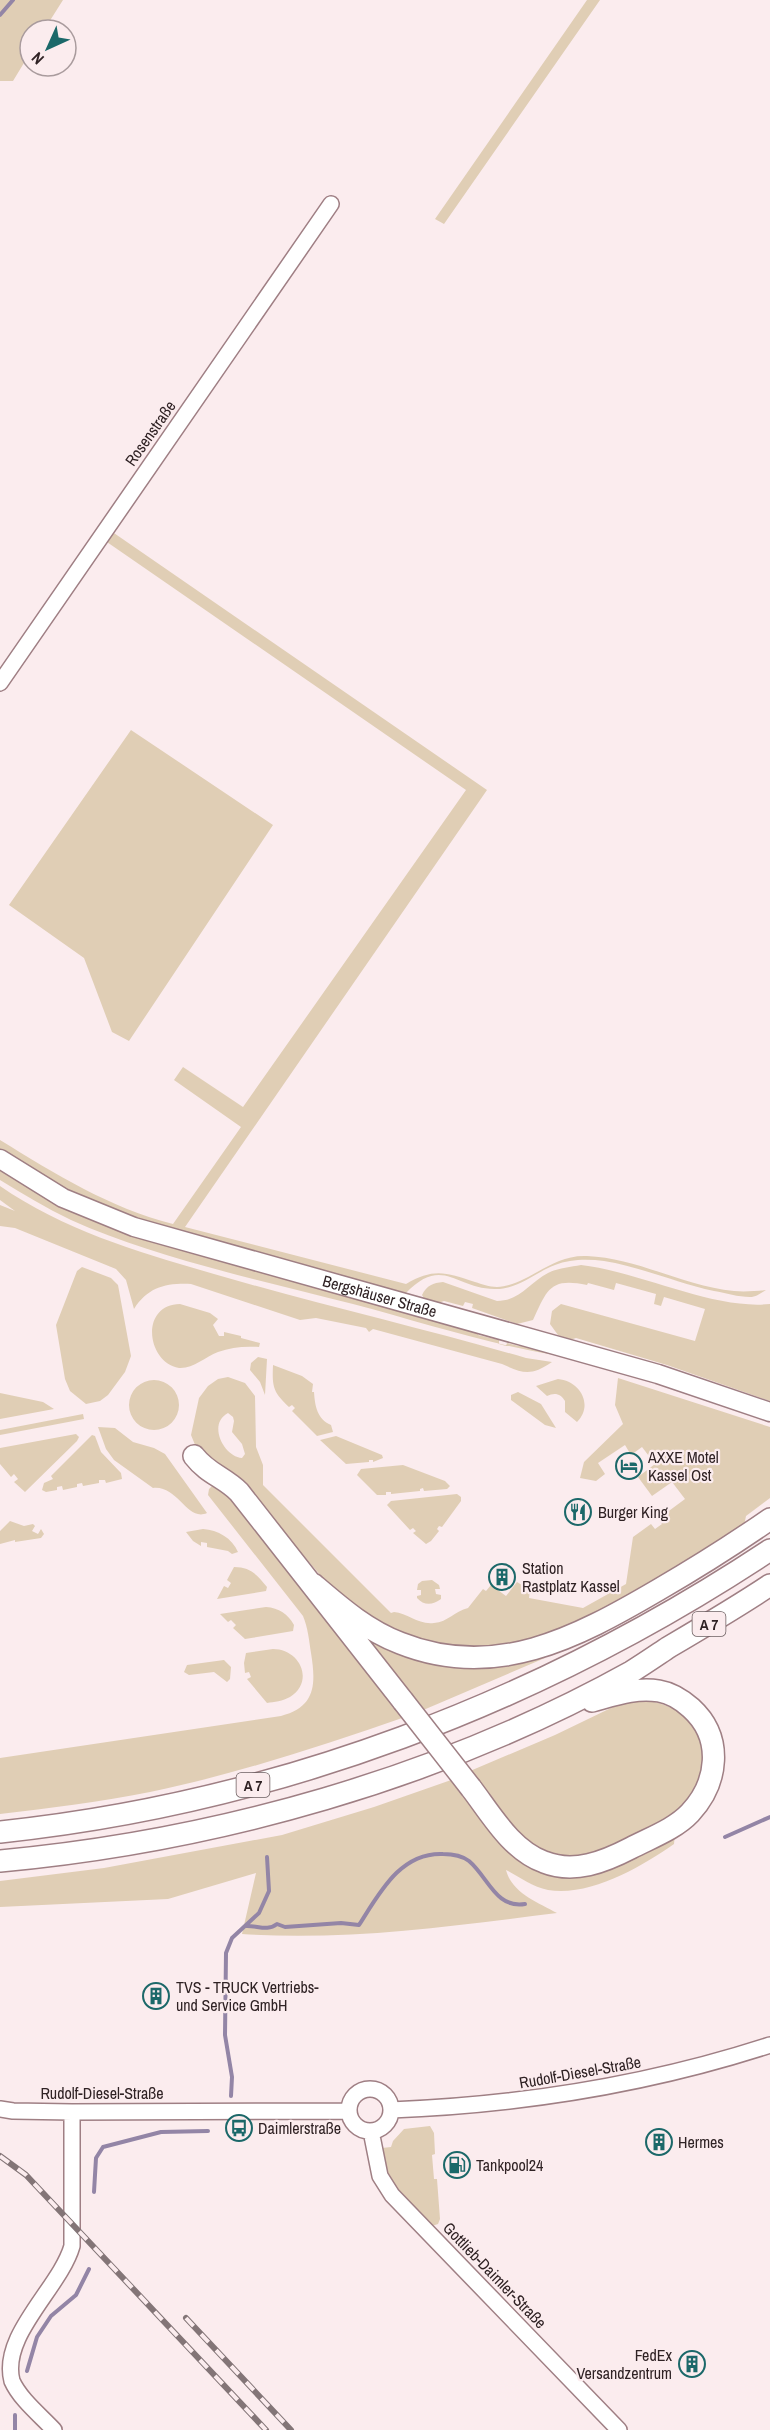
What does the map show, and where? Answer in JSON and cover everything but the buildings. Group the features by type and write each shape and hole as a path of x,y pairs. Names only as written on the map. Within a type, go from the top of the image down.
{"highway":[{"path":"194,1456 203,1467 225,1480 239,1492 516,1844 542,1862 571,1867 587,1865 616,1855 674,1825 688,1815 709,1786 714,1755 711,1737 696,1712 673,1695 661,1691 631,1691 551,1712"},
{"path":"313,1584 355,1619 400,1643 447,1657 496,1657 553,1644 601,1622 685,1574 770,1519"},
{"name":"A 7","path":"0,1832 105,1817 224,1794 298,1773 435,1726 573,1665 638,1631 770,1550"},
{"name":"A 7","path":"0,1861 102,1848 258,1818 428,1764 551,1712 631,1672 770,1585"}],"main road":[{"name":"Bergshäuser Straße","path":"0,1159 63,1198 134,1227 658,1374 770,1412"}],"street":[{"name":"Rosenstraße","path":"0,683 331,204"},
{"name":"Rudolf-Diesel-Straße","path":"391,2110 496,2103 601,2089 690,2068 770,2045"},
{"path":"369,2090 381,2093 389,2103 391,2110 385,2124 371,2131 356,2126 349,2111 352,2099 362,2091 369,2090"},
{"name":"Rudolf-Diesel-Straße","path":"0,2109 72,2112 349,2111"},
{"path":"54,2430 17,2390 10,2374 9,2354 17,2332 64,2265 72,2246 72,2112"},
{"name":"Gottlieb-Daimler-Straße","path":"371,2131 380,2176 392,2195 619,2430"}],"shaded area":[{"path":"0,0 63,0 52,18 18,18 18,73 13,81 0,81"},
{"path":"587,0 600,0 444,224 435,219"},
{"path":"111,531 487,790 185,1227 406,1284 424,1276 440,1273 497,1287 519,1281 562,1260 587,1256 624,1262 715,1288 738,1291 766,1290 752,1297 736,1296 618,1264 585,1260 555,1265 519,1284 496,1289 470,1285 440,1275 430,1276 418,1282 405,1294 94,1206 0,1153 0,1140 84,1189 127,1209 173,1224 241,1127 174,1080 183,1067 243,1107 466,790 104,540"},
{"path":"131,730 273,825 129,1041 112,1032 84,958 9,905"},
{"path":"0,1168 17,1180 340,1293 499,1340 499,1344 210,1268 104,1234 44,1206 0,1180"},
{"path":"0,1186 50,1216 76,1228 158,1257 253,1285 526,1358 552,1362 538,1370 527,1372 516,1370 502,1364 373,1329 369,1332 366,1328 316,1318 300,1320 191,1284 174,1284 158,1288 145,1296 134,1309 126,1280 116,1269 15,1228 0,1226 0,1205 15,1211 0,1200"},
{"path":"581,1265 725,1301 770,1304 770,1401 667,1365 576,1338 570,1340 558,1335 550,1324 552,1311 561,1304 695,1341 705,1309 664,1297 661,1306 654,1304 656,1294 616,1283 614,1290 588,1283 587,1285 565,1283 551,1288 533,1320 517,1324 472,1308 473,1304 465,1302 463,1306 444,1301 432,1305 422,1295 431,1285 443,1282 497,1301 505,1300 518,1295 548,1273"},
{"path":"82,1267 111,1278 118,1285 131,1356 125,1372 108,1395 100,1401 86,1404 70,1391 65,1379 56,1325 77,1271"},
{"path":"180,1304 210,1313 218,1319 213,1325 219,1336 224,1336 224,1332 241,1336 241,1338 260,1343 259,1347 223,1350 184,1368 168,1364 154,1346 153,1323 158,1314 167,1307"},
{"path":"507,1343 519,1346 521,1344 556,1353 555,1355 506,1345"},
{"path":"258,1357 267,1359 265,1395 260,1382 250,1370 251,1363"},
{"path":"273,1365 302,1376 313,1384 312,1392 314,1392 318,1412 331,1425 333,1432 317,1436 292,1411 295,1408 292,1405 289,1407 275,1389"},
{"path":"228,1377 245,1383 255,1396 256,1447 263,1465 263,1485 391,1613 399,1613 423,1622 439,1622 468,1608 483,1589 486,1591 491,1585 506,1596 517,1582 530,1590 529,1598 583,1608 626,1584 633,1537 651,1524 655,1529 662,1524 658,1519 685,1499 672,1482 652,1496 638,1477 655,1464 642,1447 631,1455 625,1445 598,1463 605,1474 596,1481 580,1478 584,1462 623,1424 615,1405 618,1378 770,1427 770,1498 746,1516 744,1526 624,1598 578,1622 526,1644 456,1651 383,1629 327,1583 278,1526 200,1457 191,1435 199,1398 208,1386 218,1379","holes":["228,1413 233,1417 232,1432 242,1444 245,1454 242,1458 229,1452 218,1432 222,1418"]},
{"path":"558,1379 573,1384 582,1395 584,1408 577,1422 565,1412 565,1401 562,1397 558,1394 547,1396 536,1386"},
{"path":"154,1380 172,1387 179,1405 172,1423 154,1430 136,1423 129,1405 136,1387"},
{"path":"518,1392 541,1404 556,1428 545,1425 511,1400 511,1395"},
{"path":"0,1393 43,1402 54,1409 0,1419"},
{"path":"83,1414 84,1419 0,1435 0,1430"},
{"path":"98,1427 115,1428 133,1442 165,1454 207,1513 194,1512 169,1492 153,1488 114,1460 106,1449"},
{"path":"76,1434 79,1437 77,1441 25,1492 14,1482 18,1479 14,1474 11,1477 0,1464 0,1448"},
{"path":"92,1435 95,1436 101,1452 121,1473 122,1479 106,1483 105,1480 99,1480 99,1483 83,1486 82,1483 77,1484 77,1487 63,1490 62,1486 57,1487 57,1490 46,1492 42,1490 44,1483 53,1479 51,1476"},
{"path":"336,1436 382,1455 383,1458 373,1462 369,1460 369,1462 346,1464 320,1440"},
{"path":"403,1465 445,1481 450,1486 447,1489 424,1491 423,1488 420,1491 391,1494 391,1492 386,1492 386,1495 377,1495 357,1475 361,1469"},
{"path":"212,1486 222,1486 405,1717 279,1759 182,1785 113,1799 0,1814 0,1758 281,1716 293,1712 307,1700 313,1684 313,1664 303,1616 208,1495"},
{"path":"457,1494 461,1497 461,1501 442,1527 439,1526 437,1529 439,1531 431,1541 426,1544 413,1533 416,1531 413,1528 410,1530 387,1505 391,1501"},
{"path":"10,1521 24,1526 33,1524 35,1526 32,1531 38,1534 41,1529 44,1534 41,1538 0,1544 0,1531"},
{"path":"203,1529 224,1536 238,1552 232,1554 228,1551 207,1547 207,1543 201,1542 201,1546 193,1541 186,1532"},
{"path":"234,1567 245,1568 253,1573 267,1587 266,1591 217,1599 224,1586 228,1588 231,1583 227,1580"},
{"path":"432,1580 439,1585 440,1589 435,1589 436,1594 441,1595 441,1599 432,1603 420,1601 417,1598 421,1595 421,1590 417,1590 418,1584"},
{"path":"266,1607 279,1610 286,1615 294,1625 293,1631 245,1639 233,1628 236,1625 231,1620 228,1622 220,1614"},
{"path":"370,1637 397,1650 542,1653 545,1658 421,1711 367,1640"},
{"path":"273,1649 291,1654 301,1667 303,1675 298,1690 290,1697 267,1703 247,1679 251,1677 249,1672 245,1673 244,1663 246,1653"},
{"path":"224,1660 231,1667 230,1679 227,1682 214,1672 189,1675 184,1672 187,1665"},
{"path":"638,1700 668,1706 691,1722 699,1734 704,1761 696,1791 683,1806 645,1831 603,1851 572,1858 552,1855 539,1849 505,1820 470,1771 555,1735 613,1707"},
{"path":"454,1779 540,1868 675,1833 674,1844 631,1871 598,1885 581,1889 564,1891 542,1889 506,1870 509,1878 520,1891 557,1913 400,1931 321,1936 242,1934 256,1873 168,1899 0,1907 0,1881 104,1868 282,1835 374,1807"},
{"path":"430,2126 434,2133 435,2154 432,2155 434,2179 437,2179 440,2219 438,2224 432,2226 398,2193 388,2174 382,2148 391,2147 393,2141 404,2129"}],"waterway":[{"path":"0,15 13,0"},
{"path":"725,1837 770,1817"},
{"path":"245,1926 266,1928 277,1924 285,1927 341,1923 359,1925 392,1877 403,1867 428,1855 457,1855 466,1859 500,1897 507,1902 525,1904"},
{"path":"231,2096 232,2077 225,2035 226,1953 232,1938 259,1913 269,1891 267,1857"},
{"path":"94,2192 96,2158 103,2147 161,2132 208,2131"},
{"path":"27,2371 37,2337 51,2316 76,2295 89,2269"},
{"path":"15,2415 15,2430"}],"railway":[{"path":"0,2156 26,2175 266,2430"},
{"path":"186,2318 291,2430"}],"place":[{"name":"AXXE Motel Kassel Ost","path":"629,1466"},
{"name":"Burger King","path":"578,1512"},
{"name":"Station Rastplatz Kassel","path":"502,1577"},
{"name":"TVS - TRUCK Vertriebs- und Service GmbH","path":"156,1996"},
{"name":"Daimlerstraße","path":"239,2128"},
{"name":"Hermes","path":"659,2142"},
{"name":"Tankpool24","path":"457,2165"},
{"name":"FedEx Versandzentrum","path":"692,2364"}]}
